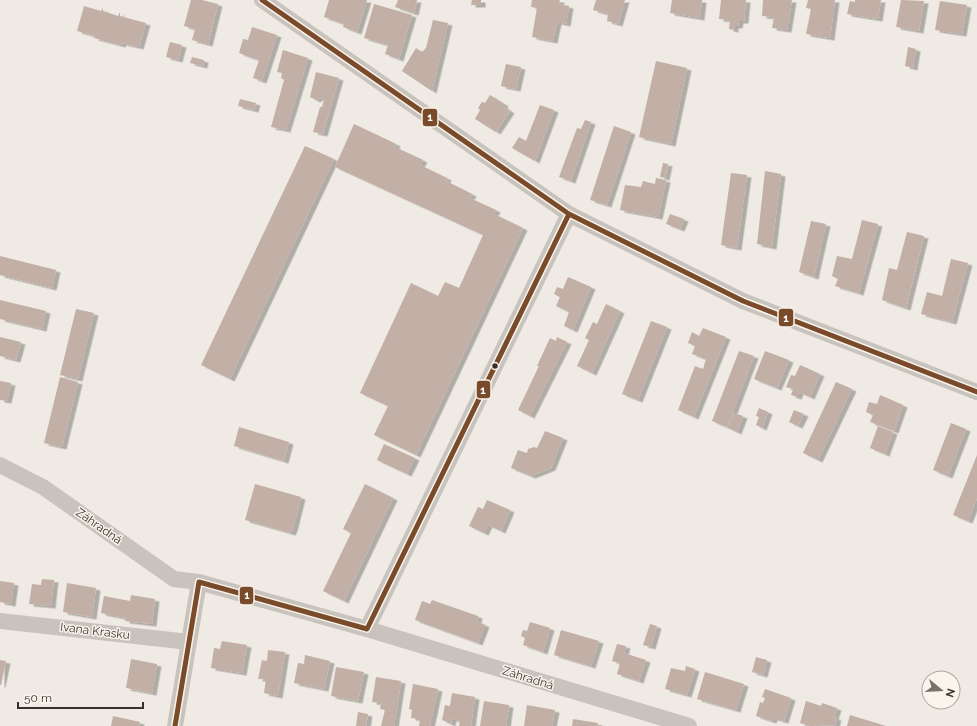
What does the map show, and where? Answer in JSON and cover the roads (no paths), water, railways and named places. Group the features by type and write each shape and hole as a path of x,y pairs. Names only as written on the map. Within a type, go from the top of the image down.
{"street":[{"path":"262,0 569,214 743,301 977,392"},
{"path":"367,629 569,214"},
{"name":"Záhradná","path":"0,465 43,487 174,579 199,582 367,629 689,726"},
{"path":"175,726 199,582"},
{"name":"Ivana Krasku","path":"0,621 189,642"}]}
